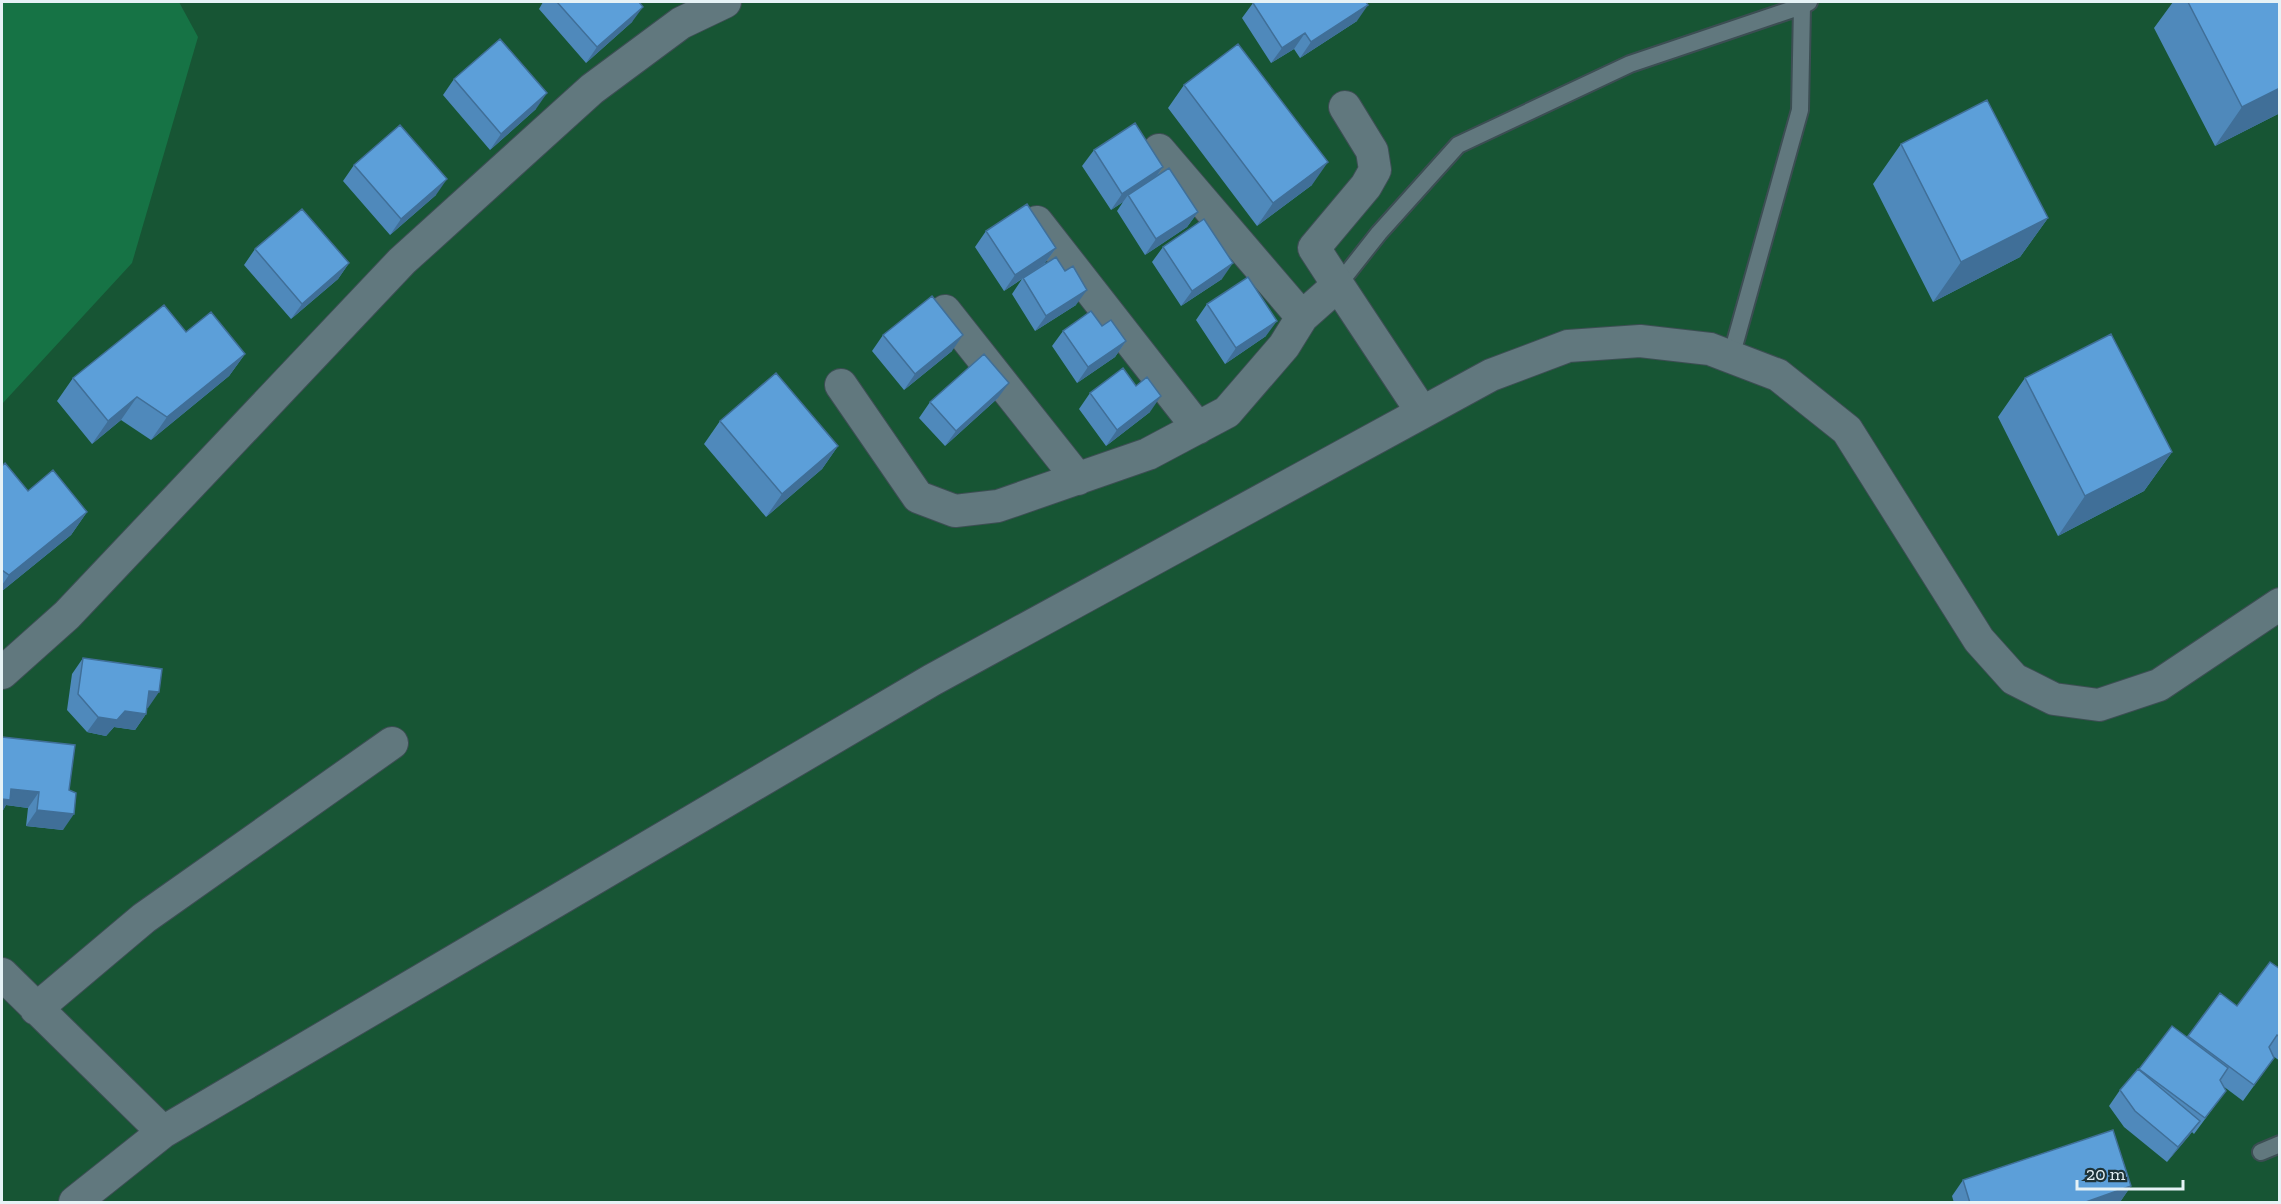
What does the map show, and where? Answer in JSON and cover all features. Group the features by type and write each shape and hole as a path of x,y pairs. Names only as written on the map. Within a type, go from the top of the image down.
{"street":[{"path":"2,673 67,615 402,261 592,89 681,23 725,2"},
{"path":"1344,108 1372,152 1375,170 1366,186 1314,249 1422,412"},
{"path":"1159,150 1302,317"},
{"path":"1037,222 1198,428"},
{"path":"841,385 918,497 955,511 998,507 1148,454 1227,412 1284,346 1302,317 1338,285"},
{"path":"945,311 1078,479"},
{"path":"75,1203 163,1132 932,680 1491,375 1568,346 1640,341 1710,349 1778,375 1847,430 1979,640 2014,679 2054,699 2099,705 2159,685 2280,604"},
{"path":"36,1009 144,918 392,743"},
{"path":"2,974 163,1132"}],"lane":[{"path":"1338,285 1379,233 1458,145 1630,64 1806,4 1800,110 1731,357"},
{"path":"2261,1152 2280,1144"}],"green space":[{"path":"2,2 2279,2 2279,1202 2,1202"},
{"path":"2,2 179,2 198,37 132,263 2,404"}],"building":[{"path":"557,2 639,2 643,7 597,47"},
{"path":"1366,2 1368,5 1311,42 1305,33 1282,48 1253,3"},
{"path":"2188,2 2280,2 2280,88 2242,107"},
{"path":"500,39 547,93 501,134 454,79"},
{"path":"1238,44 1328,162 1273,203 1184,85"},
{"path":"1987,100 2048,218 1961,262 1901,144"},
{"path":"1135,123 1163,167 1122,194 1094,150"},
{"path":"400,125 447,179 401,219 354,165"},
{"path":"1169,168 1198,212 1156,239 1128,195"},
{"path":"1027,204 1056,248 1015,275 986,231"},
{"path":"302,209 349,263 302,304 255,249"},
{"path":"1204,219 1233,263 1192,291 1163,247"},
{"path":"1056,257 1065,271 1073,266 1087,290 1046,316 1023,278"},
{"path":"1248,277 1277,321 1236,348 1207,304"},
{"path":"932,296 963,335 915,374 883,335"},
{"path":"164,305 186,332 211,312 245,354 167,417 137,397 108,421 73,378"},
{"path":"1091,311 1102,326 1111,320 1126,341 1088,367 1063,331"},
{"path":"2111,334 2172,452 2085,496 2025,378"},
{"path":"984,354 1009,383 956,431 930,402"},
{"path":"1123,368 1136,386 1147,377 1161,396 1117,430 1090,393"},
{"path":"776,373 838,446 782,494 720,421"},
{"path":"5,463 28,491 53,470 87,512 9,575 2,570 2,466"},
{"path":"83,658 162,669 159,692 149,691 146,714 125,711 117,720 98,717 78,694"},
{"path":"2,737 75,745 69,790 76,793 74,814 37,810 39,792 11,789 10,800 2,799"},
{"path":"2270,962 2280,969 2280,1037 2277,1035 2269,1047 2274,1058 2254,1085 2188,1036 2220,993 2237,1006"},
{"path":"2172,1026 2228,1068 2220,1080 2226,1091 2205,1118 2139,1069"},
{"path":"2138,1069 2200,1121 2178,1147 2135,1111 2120,1090"},
{"path":"2113,1130 2131,1186 2083,1203 1970,1203 1963,1180"}]}
